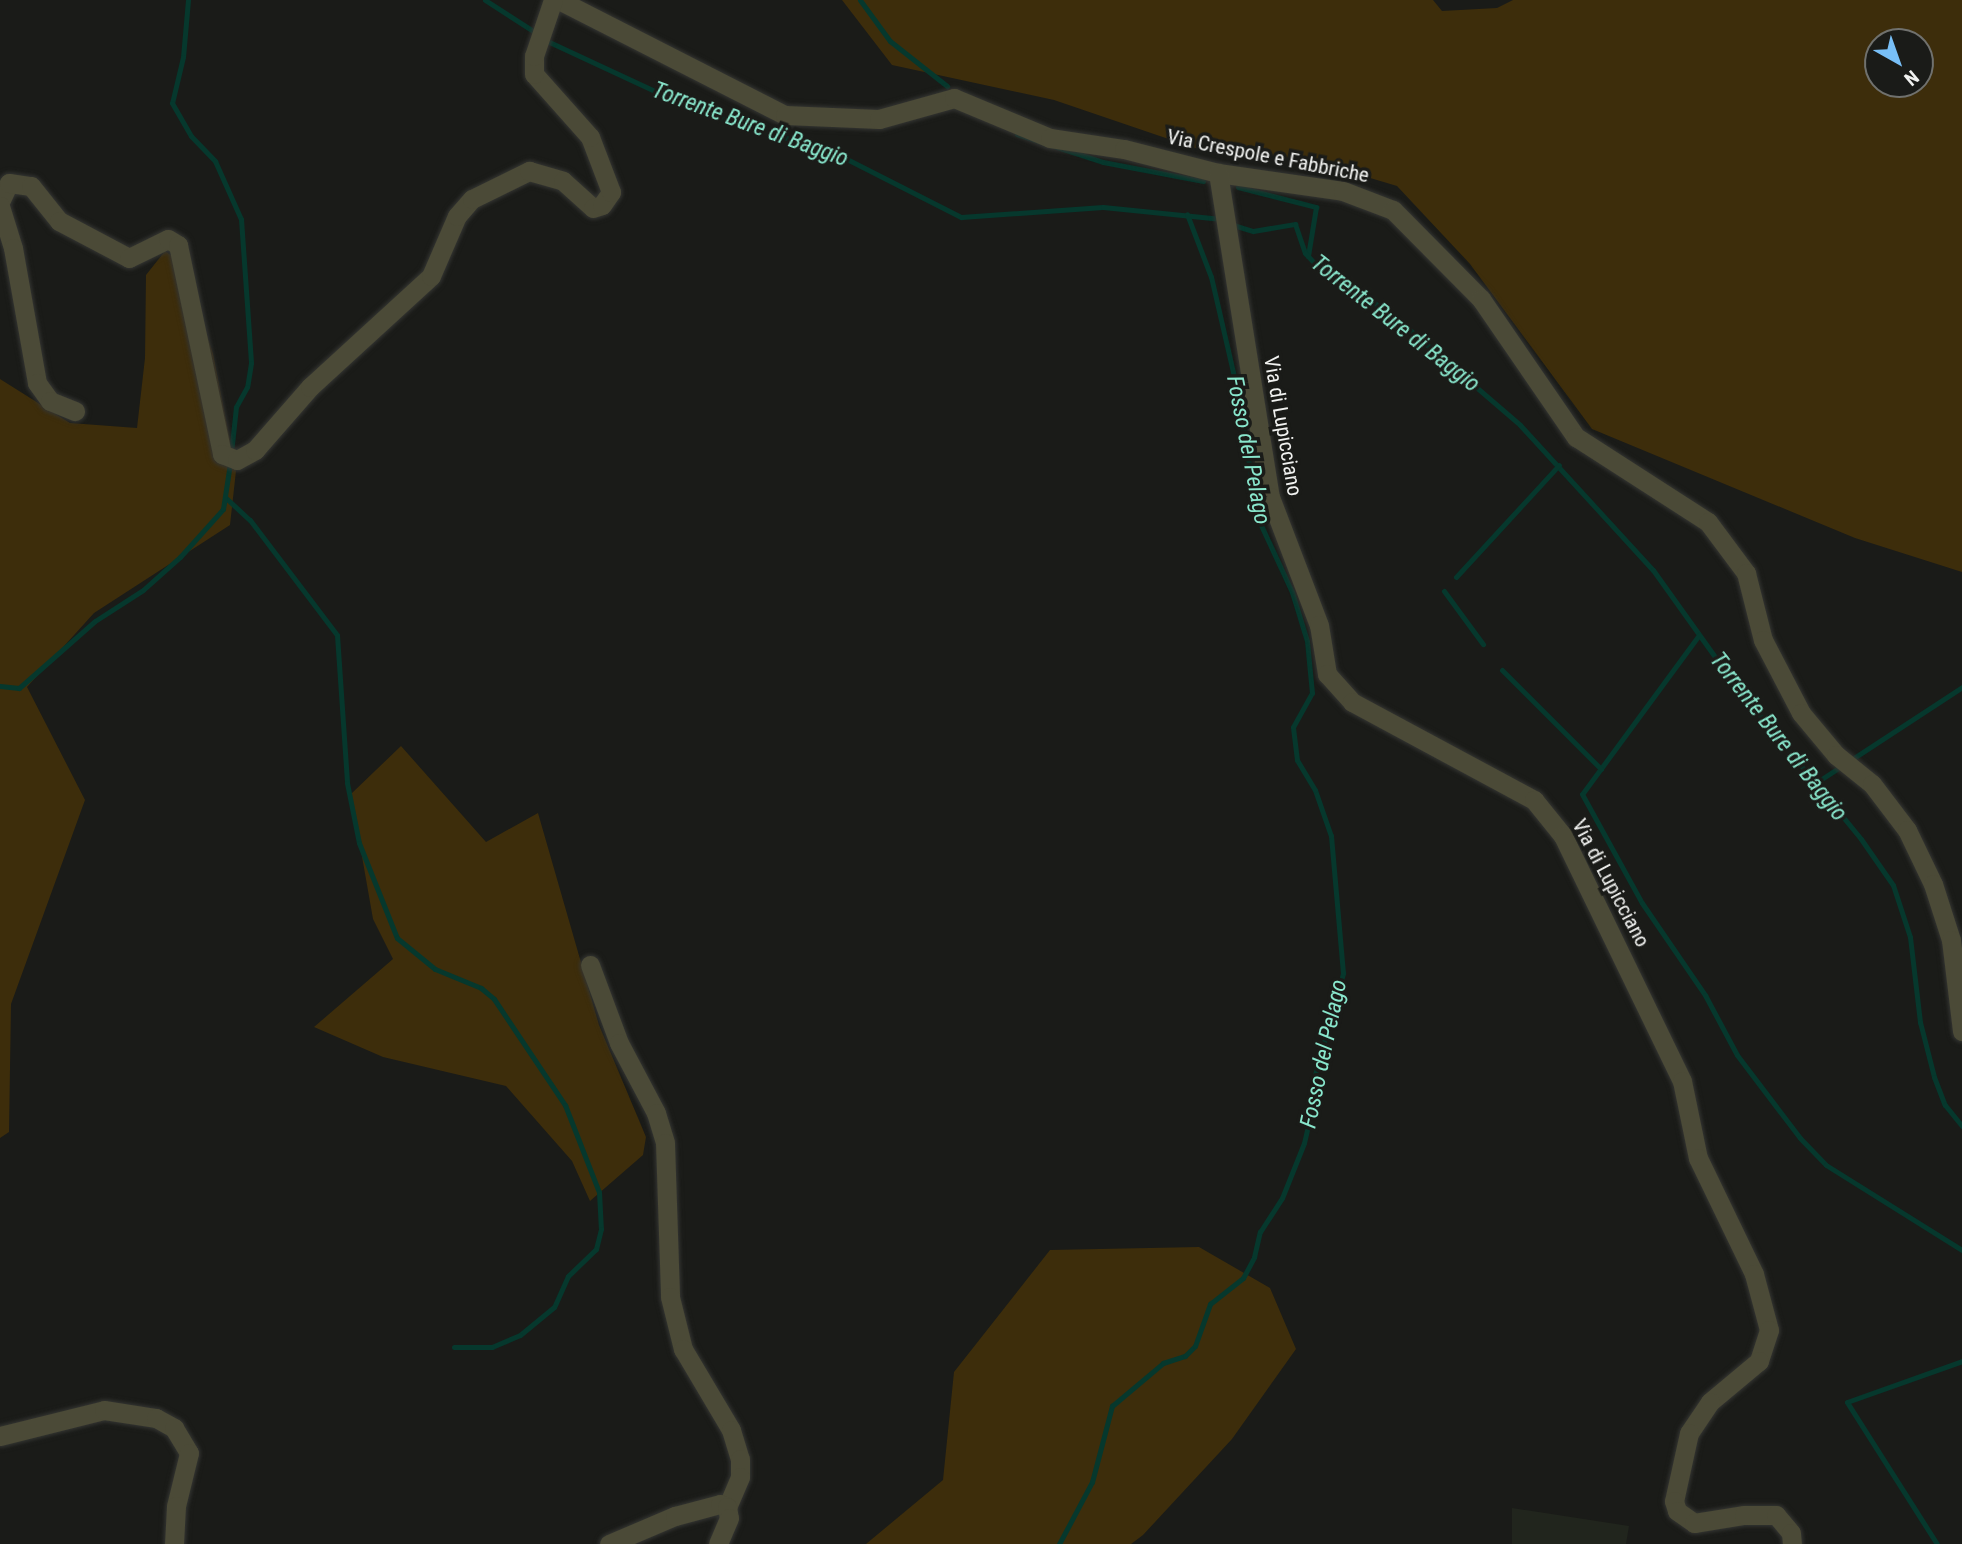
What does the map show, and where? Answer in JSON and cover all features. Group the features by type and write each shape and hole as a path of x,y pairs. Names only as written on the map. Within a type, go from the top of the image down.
{"street":[{"path":"75,411 50,401 37,383 13,248 0,204 9,183 31,186 59,221 129,258 169,239 178,245 222,454 237,460 255,450 310,387 431,276 457,216 472,199 529,172 544,172 563,181 593,208 602,205 611,192 600,154 590,137 538,82 532,67 554,3"},
{"name":"Via Crespole e Fabbriche","path":"554,3 785,115 879,119 954,98 1050,138 1124,149 1218,173 1343,191 1393,210 1481,299 1576,437 1709,522 1746,573 1763,640 1801,713 1836,755 1872,784 1907,830 1933,884 1951,940 1962,1031"},
{"name":"Via di Lupicciano","path":"1218,173 1270,497 1319,625 1327,674 1352,702 1534,800 1547,813 1660,1027 1682,1081 1698,1158 1754,1274 1769,1330 1766,1346 1750,1370 1710,1402 1689,1433 1673,1490 1677,1511 1694,1524 1744,1515 1776,1515 1791,1533 1792,1544"},
{"path":"590,965 619,1043 656,1113 665,1143 670,1297 683,1349 731,1430 740,1459 740,1477 727,1507 729,1518 718,1544"},
{"path":"0,1436 104,1410 156,1418 174,1428 189,1453 176,1506 174,1544"},
{"path":"609,1544 710,1505 727,1507"}],"shaded area":[{"path":"842,0 1433,0 1442,11 1497,8 1513,0 1962,0 1962,572 1855,538 1592,429 1470,264 1397,186 1310,160 1195,148 1054,100 892,65"},
{"path":"165,251 185,265 213,354 236,471 230,525 94,613 27,687 85,800 11,1004 9,1132 0,1138 0,379 70,423 137,428 145,358 146,275"},
{"path":"401,746 486,842 538,813 599,1025 646,1137 643,1155 590,1201 572,1161 506,1086 383,1057 314,1027 393,959 373,919 351,794"},
{"path":"1199,1247 1270,1288 1296,1349 1232,1439 1143,1535 1131,1544 866,1544 943,1480 954,1372 1050,1250"},
{"path":"1512,1508 1629,1526 1626,1544 1512,1544"}],"waterway":[{"path":"188,0 183,57 172,103 191,136 215,161 241,219 251,363 247,387 236,407 231,453"},
{"name":"Torrente Bure di Baggio","path":"485,0 538,34"},
{"path":"860,0 890,41 947,86"},
{"name":"Torrente Bure di Baggio","path":"545,40 698,111 833,152 961,217 1103,207 1221,219"},
{"path":"1017,134 1103,162 1203,181"},
{"path":"1238,187 1316,207 1308,256"},
{"name":"Fosso del Pelago","path":"1059,1544 1092,1482 1112,1406 1163,1363 1185,1356 1195,1346 1210,1304 1243,1278 1254,1257 1260,1232 1282,1198 1304,1143 1316,1091 1315,1075 1343,973 1331,836 1315,790 1297,760 1293,727 1312,693 1307,641 1292,592 1259,521 1233,372 1211,277 1187,214"},
{"name":"Torrente Bure di Baggio","path":"1233,225 1253,231 1295,224 1305,253 1318,267 1390,313 1520,425 1653,570 1735,685 1861,839 1893,885 1910,937 1920,1022 1934,1077 1945,1105 1962,1126"},
{"path":"0,686 19,688 95,621 143,590 180,557 223,509 230,463"},
{"path":"1456,577 1559,465"},
{"path":"226,498 250,520 337,635 347,783 359,843 397,938 435,969 481,988 494,999 565,1105 599,1192 601,1229 596,1249 568,1276 554,1307 520,1335 492,1347 454,1347"},
{"path":"1444,591 1483,644"},
{"path":"1699,635 1582,794 1642,903 1705,995 1737,1055 1800,1138 1826,1165 1962,1250"},
{"path":"1502,670 1601,769"},
{"path":"1814,784 1962,687"},
{"path":"1937,1544 1847,1402 1962,1361"}]}
